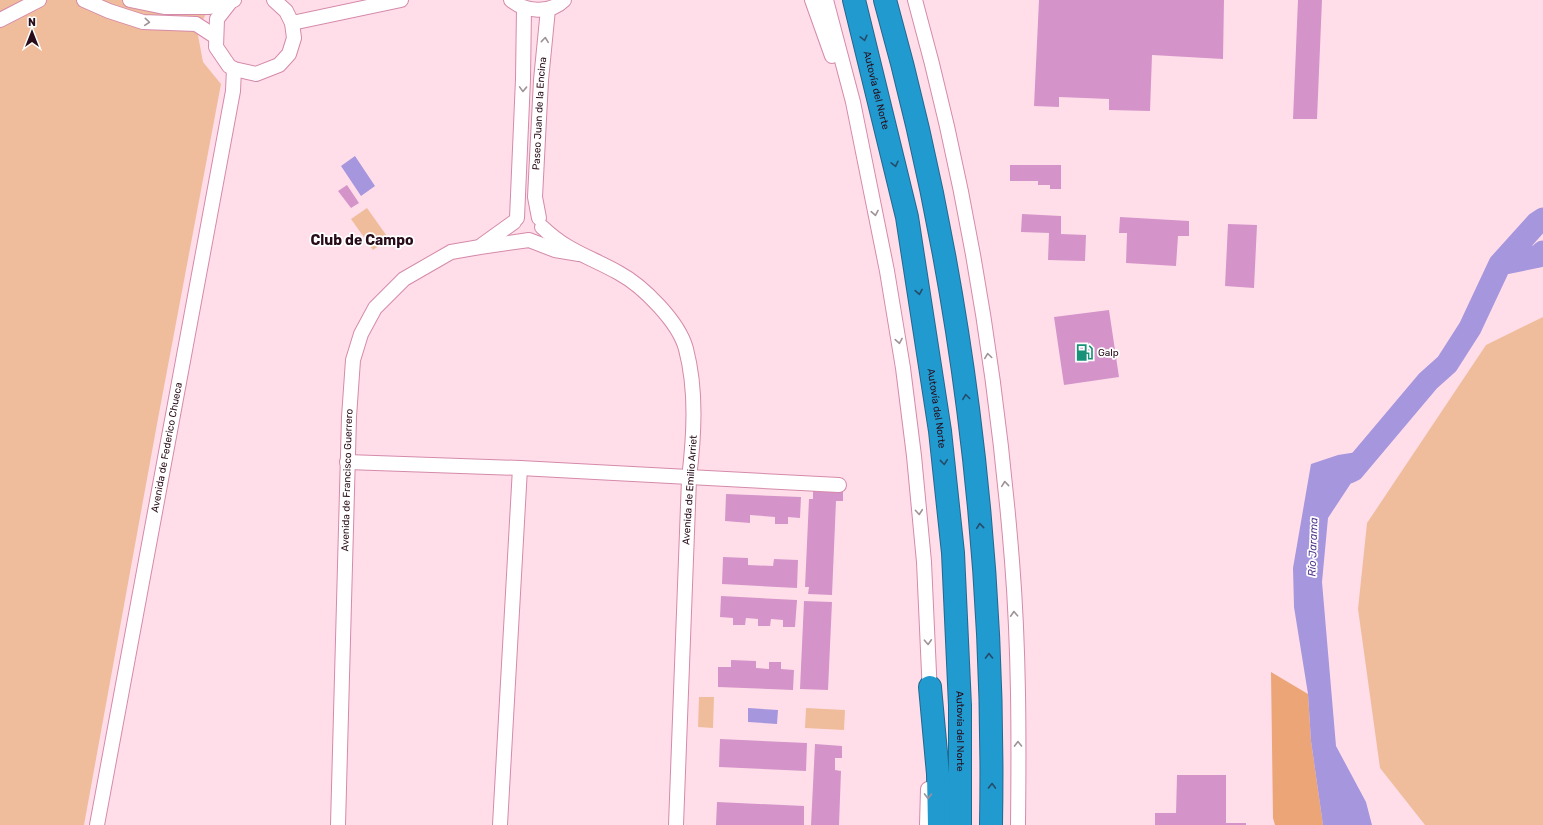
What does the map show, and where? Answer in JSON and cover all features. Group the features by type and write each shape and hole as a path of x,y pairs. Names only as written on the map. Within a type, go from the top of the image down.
{"highway":[{"name":"Autovía del Norte","path":"854,0 907,217 940,431 954,569 960,706 960,825"},
{"path":"885,0 912,102 928,174 960,350 972,446 982,547 989,649 991,825"},
{"path":"930,687 938,774 939,825"}],"street":[{"path":"0,20 39,0"},
{"path":"84,0 109,11 143,22 196,24 216,37"},
{"path":"130,0 164,6 209,7 233,1"},
{"path":"233,1 217,19 216,47 229,66 234,69 256,74 279,65 289,54 294,38 292,23 286,10 274,0"},
{"path":"292,23 401,0"},
{"path":"511,0 524,8 536,10 548,9 564,0"},
{"path":"812,0 842,84 868,175"},
{"path":"826,0 853,102 868,175 902,360 914,456 924,562 930,687 927,825"},
{"path":"915,0 938,90 966,216 982,309 997,424 1012,563 1017,667 1018,825"},
{"name":"Paseo Juan de la Encina","path":"516,220 523,79 524,8"},
{"name":"Paseo Juan de la Encina","path":"540,223 536,189 541,80 548,9"},
{"name":"Avenida de Federico Chueca","path":"97,825 232,99 234,69"},
{"path":"480,247 529,240 537,236 540,223 529,212 524,212 516,220 514,226 517,235 529,240 555,250 579,254"},
{"name":"Avenida de Francisco Guerrero","path":"338,825 347,462 353,360 361,334 376,308 404,279 451,252 480,247 516,220"},
{"name":"Avenida de Emilio Arriet","path":"540,223 556,241 579,254 620,273 645,292 669,317 686,347 692,379 694,435 689,478 676,825"},
{"path":"347,462 520,468 839,485"},
{"path":"500,825 520,468"}],"shaded area":[{"path":"0,0 214,0 197,30 203,62 221,84 84,825 0,825"},
{"path":"367,208 389,239 373,250 351,219"},
{"path":"1543,317 1543,825 1425,825 1380,768 1358,609 1367,523 1486,345"},
{"path":"1271,672 1308,694 1311,741 1323,825 1275,825 1273,818"},
{"path":"699,697 714,697 713,728 698,727"},
{"path":"806,708 845,710 844,730 805,728"}],"water":[{"path":"355,156 375,186 361,196 341,166"},
{"path":"1370,450 1370,461 1357,474 1328,518 1322,582 1336,746 1366,802 1372,825 1323,825 1311,741 1308,694 1294,607 1293,568 1311,464 1338,455"},
{"path":"748,708 778,710 777,724 748,722"}],"building":[{"path":"1039,0 1224,0 1223,59 1152,55 1150,111 1109,110 1109,99 1059,97 1059,107 1034,106"},
{"path":"1298,0 1322,0 1317,119 1293,119"},
{"path":"1010,165 1061,165 1061,189 1050,189 1050,185 1038,185 1038,181 1010,181"},
{"path":"347,185 359,203 351,208 338,191"},
{"path":"1022,214 1061,216 1061,234 1086,235 1085,261 1048,260 1049,233 1021,232"},
{"path":"1120,217 1189,221 1189,236 1178,236 1176,266 1126,263 1127,233 1119,233"},
{"path":"1228,224 1257,225 1254,288 1225,286"},
{"path":"1109,310 1119,377 1064,385 1054,317"},
{"path":"813,491 843,492 843,501 836,501 832,595 808,594 809,587 805,587 809,499 813,499"},
{"path":"726,494 801,497 800,518 788,517 788,524 775,524 775,517 750,515 750,523 725,521"},
{"path":"723,557 748,558 748,565 773,566 774,559 798,560 797,588 722,584"},
{"path":"721,596 797,600 795,627 783,627 783,620 771,619 770,626 758,626 758,619 746,618 745,625 733,625 733,618 720,617"},
{"path":"804,601 832,602 828,690 800,689"},
{"path":"731,660 756,661 756,668 769,669 769,662 781,662 781,669 794,670 793,690 718,687 718,667 731,667"},
{"path":"720,739 807,743 806,771 719,767"},
{"path":"815,744 842,746 842,758 835,758 835,770 841,771 839,825 811,825"},
{"path":"1177,775 1226,775 1226,823 1246,823 1246,825 1155,825 1155,813 1176,813"},
{"path":"717,802 804,806 804,825 716,825"}],"waterway":[{"name":"Río Jarama","path":"1349,472 1353,470 1428,381 1447,364 1470,328 1500,264 1537,223 1543,219"},
{"name":"Río Jarama","path":"1500,264 1539,256 1543,252"}],"place":[{"name":"Galp","path":"1085,353"}],"district":[{"name":"Club de Campo","path":"362,240"}]}
